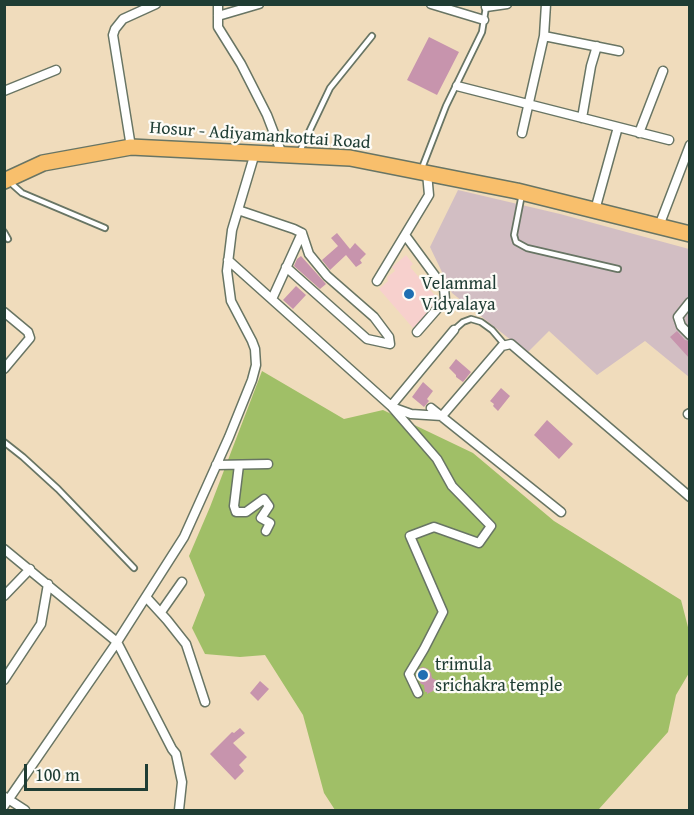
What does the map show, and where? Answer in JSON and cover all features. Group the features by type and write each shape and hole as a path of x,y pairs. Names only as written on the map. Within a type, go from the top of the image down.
{"highway":[{"name":"Hosur - Adiyamankottai Road","path":"8,179 43,163 131,147 350,158 523,193 690,234"}],"street":[{"path":"218,4 218,27 241,64 267,115 282,154"},
{"path":"218,16 259,4"},
{"path":"431,4 484,20"},
{"path":"486,6 507,4"},
{"path":"522,133 544,36 546,4"},
{"path":"131,147 112,35 123,20 154,5"},
{"path":"544,36 619,51"},
{"path":"582,118 597,46"},
{"path":"4,91 56,70"},
{"path":"639,133 663,71"},
{"path":"457,86 669,140"},
{"path":"595,210 618,127"},
{"path":"659,226 690,145"},
{"path":"25,810 6,801 117,642 184,537 248,389 256,365 256,357 252,340 231,301 227,271 232,230 255,153"},
{"path":"377,281 429,195 424,172"},
{"path":"238,210 302,233 309,254 327,276 374,317 389,337 390,344 367,339 286,267"},
{"path":"272,299 302,233"},
{"path":"405,235 444,288 445,300 417,332"},
{"path":"228,260 391,406 437,459 452,486 491,526 478,543 434,527 410,536 443,612 409,674 418,693"},
{"path":"690,302 678,317 681,326 690,335"},
{"path":"4,312 28,332 30,338 4,369"},
{"path":"391,406 454,330"},
{"path":"442,416 504,344 511,344 690,497"},
{"path":"391,406 411,414 442,416"},
{"path":"431,408 561,512"},
{"path":"216,465 268,464"},
{"path":"239,465 234,506 236,512 246,512 264,499 269,506 261,519 270,523 266,531"},
{"path":"4,549 117,642 176,754 182,782 179,810"},
{"path":"4,596 30,569"},
{"path":"160,612 182,582"},
{"path":"4,680 41,624 48,585"},
{"path":"146,597 186,644 205,702"}],"lane":[{"path":"424,172 446,106 482,32 486,6"},
{"path":"297,155 330,88 372,36"},
{"path":"8,179 22,193 105,228"},
{"path":"523,193 514,235 516,242 527,248 618,269"},
{"path":"4,232 8,239"},
{"path":"454,330 463,322 471,319 481,322 492,330 504,344"},
{"path":"4,442 58,489 134,568"}],"shaded area":[{"path":"458,190 560,214 689,249 689,377 645,341 597,375 549,331 527,353 452,293 430,247"},
{"name":"Velammal Vidyalaya","path":"406,255 413,264 410,267 439,300 430,308 432,311 413,328 379,289 388,281 387,277 395,271 392,267"}],"green space":[{"path":"262,371 344,419 383,410 473,453 554,521 681,600 689,631 689,673 676,695 668,732 599,809 335,810 324,793 303,715 265,655 240,657 205,654 192,628 205,595 189,556"}],"building":[{"path":"429,37 459,52 437,95 407,80"},
{"path":"337,233 350,249 355,243 366,254 360,260 362,263 356,267 346,255 330,270 322,260 338,246 331,238"},
{"path":"301,256 326,284 320,289 294,266"},
{"path":"296,286 306,295 293,309 283,300"},
{"path":"677,331 685,340 690,341 690,359 670,337"},
{"path":"456,359 471,372 463,382 449,368"},
{"path":"423,382 433,391 424,407 412,397"},
{"path":"501,388 510,396 498,411 490,401"},
{"path":"547,420 573,444 559,459 534,435"},
{"path":"423,667 428,669 432,678 438,681 433,691 427,694 416,674"},
{"path":"260,681 269,689 258,701 250,693"},
{"path":"240,728 245,733 233,743 247,757 239,765 244,771 235,780 210,754 232,732"}],"place":[{"name":"Velammal Vidyalaya","path":"409,294"},
{"name":"trimula srichakra temple","path":"423,675"}]}
